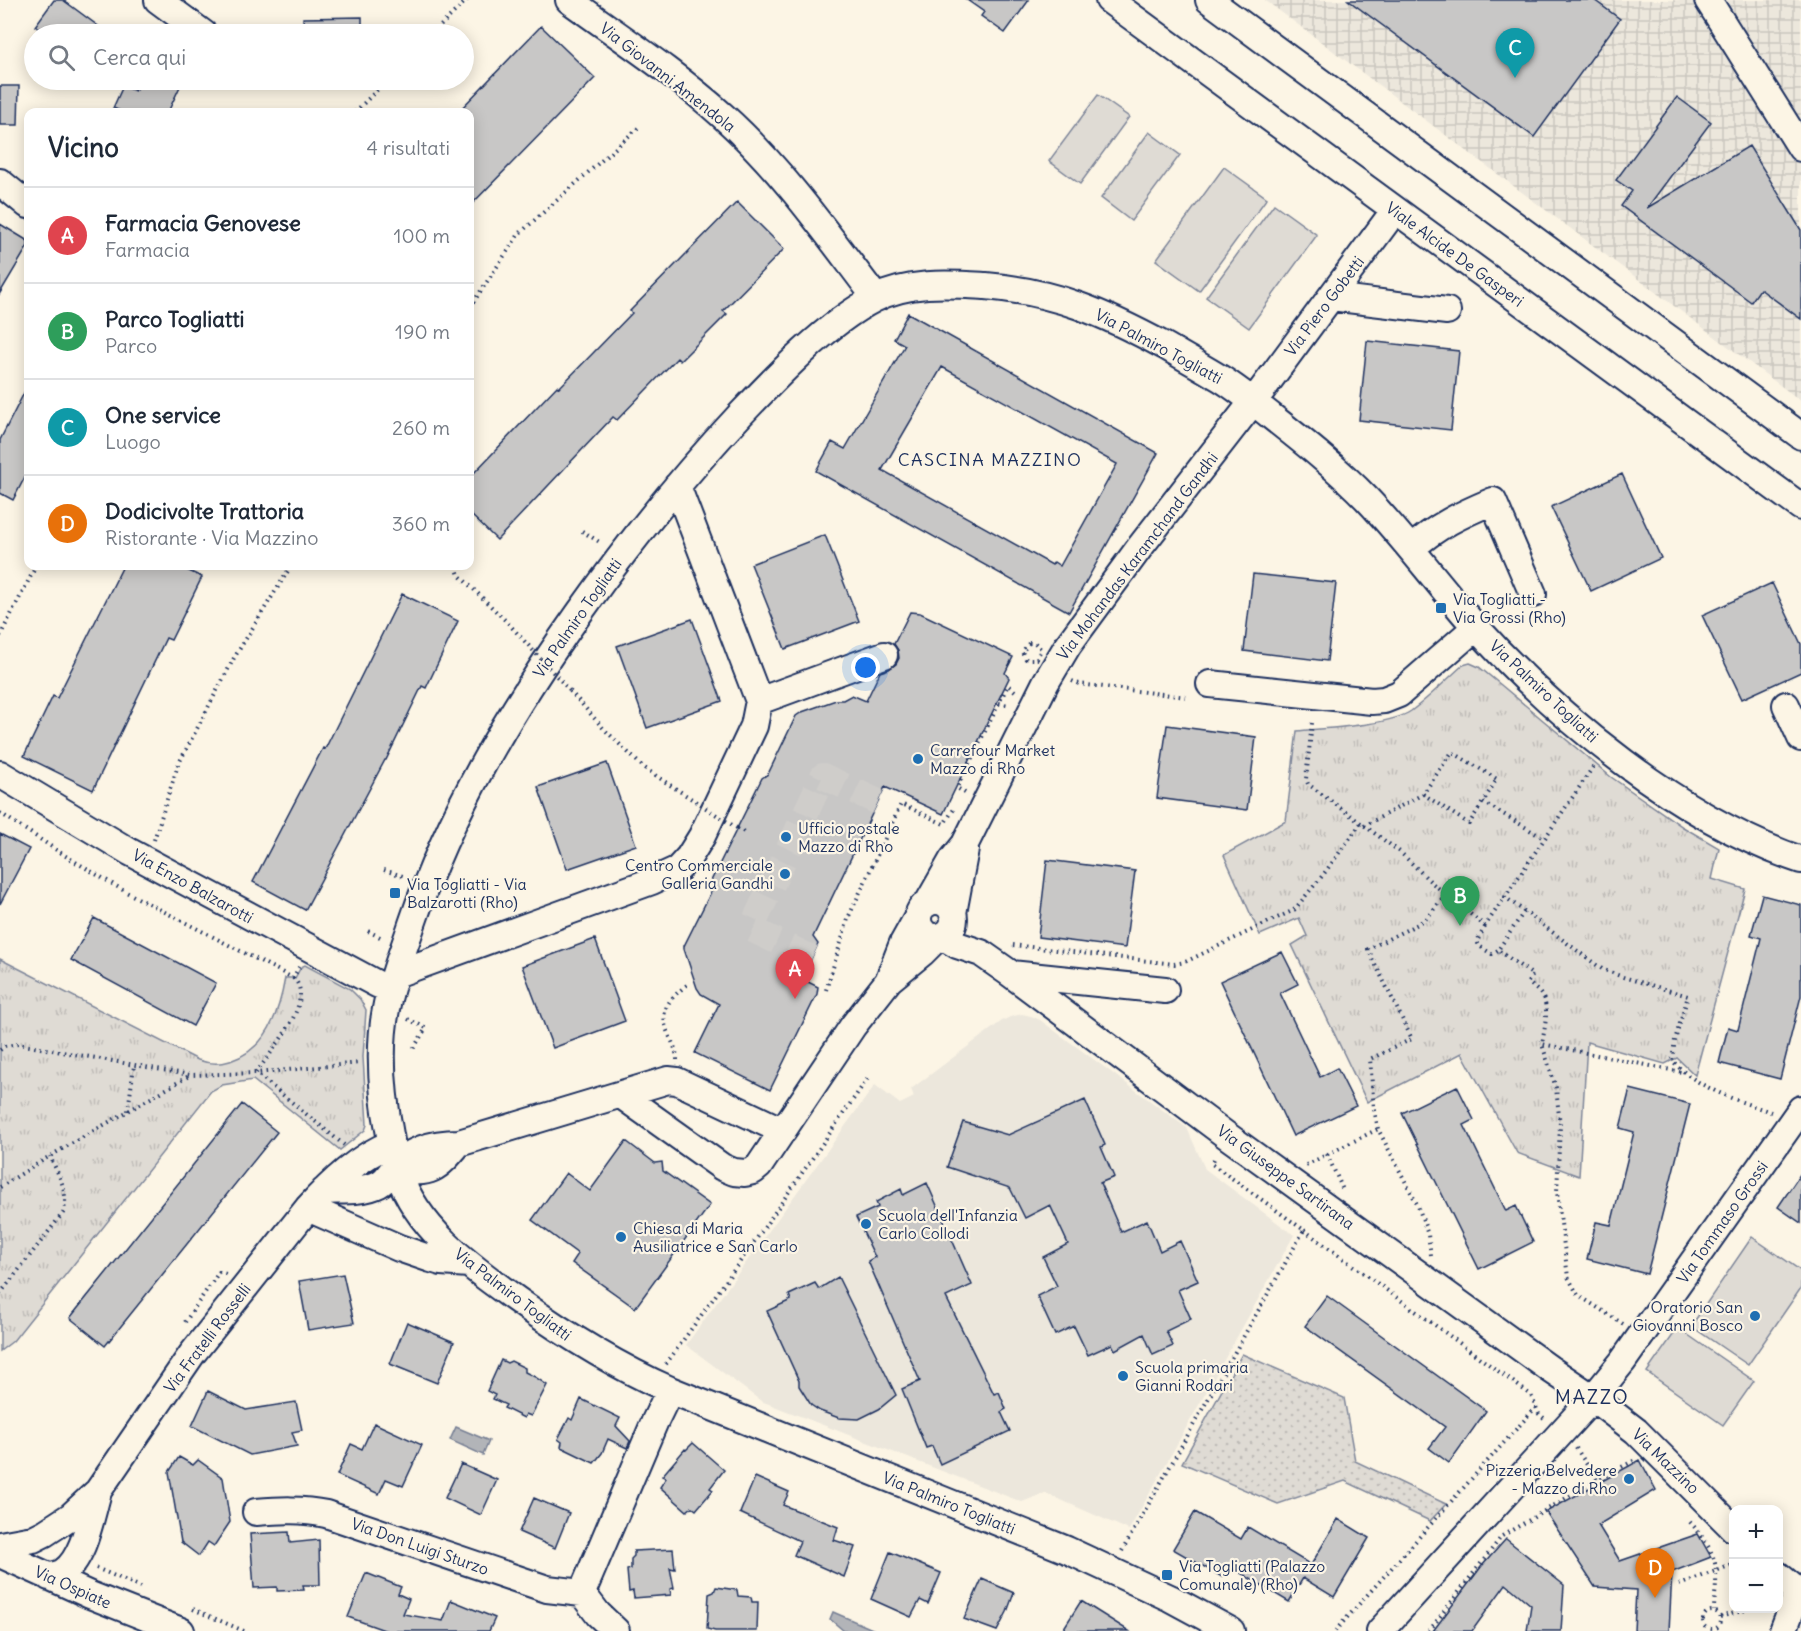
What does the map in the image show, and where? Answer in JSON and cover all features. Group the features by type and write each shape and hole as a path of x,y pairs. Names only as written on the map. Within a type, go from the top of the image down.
{"street":[{"name":"Via Giovanni Amendola","path":"569,0 723,116 803,201 876,298"},
{"name":"Viale Alcide De Gasperi","path":"1109,0 1801,507"},
{"path":"1209,0 1801,436"},
{"path":"1708,0 1801,148"},
{"path":"164,2 192,24"},
{"path":"0,182 24,202"},
{"name":"Via Piero Gobetti","path":"1253,402 1395,210"},
{"name":"Via Palmiro Togliatti","path":"1231,1631 1170,1598 1067,1550 662,1386 572,1338 469,1264 438,1236 417,1210 408,1194 392,1143 381,1066 382,1035 393,981 420,901 459,810 496,740 526,690 635,537 732,424 788,367 840,321 876,298 906,287 937,284 988,286 1051,296 1132,328 1221,378 1253,402 1299,438 1366,499 1476,627 1569,718 1661,789 1745,837 1801,860"},
{"path":"1331,297 1447,310"},
{"name":"Via Mohandas Karamchand Gandhi","path":"889,980 903,943 953,859 965,844 1046,682 1068,645 1140,547 1253,402"},
{"path":"393,981 678,869 702,836 749,736 757,715 759,701 677,486"},
{"path":"1411,549 1435,529 1463,513 1493,501 1533,594"},
{"path":"1210,684 1384,700 1400,694 1476,627"},
{"path":"759,701 884,655"},
{"path":"1786,705 1801,738"},
{"name":"Via Enzo Balzarotti","path":"0,774 147,861 294,941 377,984 393,981"},
{"name":"Via Mohandas Karamchand Gandhi","path":"621,1095 722,1167 734,1172 753,1171 759,1166 853,1026 889,980 922,953 946,926 963,864 965,844"},
{"path":"923,910 934,901 945,904 946,926"},
{"name":"Via Giuseppe Sartirana","path":"946,926 1226,1135 1593,1398"},
{"path":"1011,974 1165,990"},
{"path":"392,1143 414,1136 447,1144 668,1080 676,1081 783,1131"},
{"name":"Via Tommaso Grossi","path":"1380,1631 1593,1398 1641,1338 1789,1111"},
{"path":"392,1143 410,1171 425,1172 442,1162 447,1144"},
{"path":"316,1200 380,1184 390,1175 392,1143"},
{"name":"Via Fratelli Rosselli","path":"0,1545 9,1545 39,1536 71,1516 98,1491 192,1354 316,1200 360,1161 392,1143"},
{"path":"363,1190 417,1210"},
{"path":"316,1200 420,1256 441,1262 469,1264"},
{"path":"616,1631 598,1614 582,1593 655,1421 662,1386"},
{"name":"Via Mazzino","path":"1593,1398 1636,1431 1729,1523"},
{"name":"Via Fratelli Rosselli","path":"75,1559 85,1537 98,1491"},
{"name":"Via Don Luigi Sturzo","path":"256,1512 289,1509 326,1514 547,1589 582,1593"},
{"name":"Via Fratelli Rosselli","path":"49,1576 49,1553 71,1516"},
{"name":"Via Ospiate","path":"0,1554 90,1595 186,1620"},
{"path":"49,1576 62,1573 75,1559"},
{"path":"1782,1631 1799,1593 1783,1579"}],"path":[{"path":"442,24 467,0"},
{"path":"359,108 377,90"},
{"path":"474,301 519,234 638,128"},
{"path":"582,531 601,543"},
{"path":"0,636 34,570"},
{"path":"147,861 178,765 234,658 289,570"},
{"path":"457,570 459,575 508,624 604,729 643,767 746,833"},
{"path":"1029,643 1035,643 1041,649 1040,655 1037,659 1026,659 1022,652 1029,643"},
{"path":"1079,684 1187,697"},
{"path":"826,990 849,916 901,804 944,824 965,792 957,788 1008,685"},
{"path":"1312,723 1306,779 1308,784 1400,852 1485,926"},
{"path":"1006,944 1174,964 1185,962 1294,910 1363,825 1422,794 1452,752 1497,779 1469,824 1422,794"},
{"path":"1524,912 1498,950 1492,954 1479,946 1477,941 1485,926 1596,762"},
{"path":"1483,802 1545,839"},
{"path":"0,813 126,892 293,978 299,986 300,995 295,1016 256,1073"},
{"path":"384,870 400,875"},
{"path":"1433,1265 1428,1235 1418,1206 1378,1129 1370,1059 1412,1039 1368,949 1427,918 1446,894"},
{"path":"1505,897 1602,969 1688,996 1675,1040 1672,1060 1682,1072 1696,1082 1744,1102 1789,1111"},
{"path":"1498,950 1533,975 1528,982 1544,1000 1542,1044 1556,1088 1560,1125 1557,1192 1568,1277 1578,1295 1626,1327"},
{"path":"293,978 302,959"},
{"path":"671,1039 665,1020 667,1003 674,994 687,985"},
{"path":"412,1051 426,1028 416,1023"},
{"path":"0,1050 5,1046 18,1044 190,1076 256,1073 367,1062"},
{"path":"1542,1044 1682,1072"},
{"path":"128,1111 134,1066"},
{"path":"256,1073 348,1148"},
{"path":"0,1187 190,1076"},
{"path":"662,1386 757,1238 868,1078"},
{"path":"1302,1167 1378,1129"},
{"path":"1226,1135 1217,1148 1212,1164 1531,1395 1539,1414 1549,1422"},
{"path":"1327,1155 1347,1199"},
{"path":"0,1294 63,1213 67,1202 65,1191 50,1156"},
{"path":"1112,1570 1304,1230"},
{"path":"179,1330 219,1272 228,1274"},
{"path":"1335,1631 1536,1407"},
{"path":"1574,1444 1598,1480"},
{"path":"1429,1631 1502,1536 1641,1457"},
{"path":"1684,1514 1711,1552 1716,1570 1714,1611 1720,1617"},
{"path":"75,1559 149,1590"},
{"path":"1679,1585 1729,1566"},
{"path":"1714,1611 1708,1612 1703,1618 1706,1626 1713,1630 1719,1625 1720,1617"},
{"path":"1720,1617 1735,1613"},
{"path":"186,1620 244,1631"}],"shaded area":[{"path":"1265,0 1801,0 1801,401"},
{"path":"1022,1014 1040,1020 1187,1128 1205,1169 1294,1235 1129,1530 1045,1493 1022,1502 761,1401 686,1345 875,1085 900,1104 914,1097 911,1089 1002,1021"}],"green space":[{"path":"1098,95 1129,117 1080,184 1049,161"},
{"path":"1149,132 1180,155 1131,221 1101,198"},
{"path":"1224,167 1267,198 1199,291 1156,260"},
{"path":"1274,204 1317,235 1249,328 1206,297"},
{"path":"1470,663 1479,667 1611,777 1683,827 1719,848 1712,879 1745,889 1695,1075 1677,1058 1665,1064 1587,1042 1579,1176 1517,1153 1462,1053 1367,1102 1292,945 1307,936 1299,918 1260,935 1224,855 1286,821 1297,731 1356,726 1401,716 1418,706 1463,665"},
{"path":"0,959 198,1060 214,1063 226,1062 243,1055 262,1039 275,1016 285,978 295,978 301,967 305,965 350,989 360,999 366,1010 363,1057 367,1125 365,1130 340,1150 253,1080 222,1085 211,1091 13,1341 0,1351"},
{"path":"1752,1237 1801,1271 1801,1288 1748,1365 1691,1326"},
{"path":"1678,1328 1754,1381 1723,1425 1647,1372"},
{"path":"1242,1354 1344,1398 1355,1461 1446,1504 1430,1521 1345,1481 1278,1504 1182,1463"}],"water":[{"path":"456,1427 489,1441 483,1455 450,1440"},
{"path":"833,1612 877,1631 844,1631 830,1619"}],"building":[{"path":"54,0 63,0 95,24 36,24"},
{"path":"967,0 1029,0 1005,33 981,16 984,12"},
{"path":"1348,0 1594,0 1620,19 1534,137"},
{"path":"362,17 362,24 303,24 303,18"},
{"path":"541,26 595,78 474,202 474,108 462,108"},
{"path":"0,86 19,86 18,125 0,125"},
{"path":"121,90 178,90 170,108 113,108"},
{"path":"1677,97 1711,122 1647,208 1749,146 1801,230 1801,319 1760,289 1751,302 1621,206 1632,191 1616,180"},
{"path":"737,202 784,249 723,311 727,314 680,361 677,358 617,420 613,417 497,540 474,518 474,473 557,386 559,388 632,313 630,311"},
{"path":"0,224 24,239 24,253 0,293"},
{"path":"908,313 1158,453 1069,612 816,471 832,442 845,449 905,345 894,339","holes":["942,367 1117,464 1060,566 1054,562 1052,565 882,470"]},
{"path":"1367,341 1459,351 1451,430 1359,420"},
{"path":"24,393 24,479 13,500 0,493 0,440"},
{"path":"1622,474 1661,558 1591,591 1551,507"},
{"path":"825,535 859,621 785,649 751,564"},
{"path":"121,570 187,570 202,577 171,640 166,638 93,790 24,756 53,696 57,698"},
{"path":"1253,574 1336,583 1327,661 1244,651"},
{"path":"1772,583 1801,644 1801,672 1742,699 1702,615"},
{"path":"402,594 458,621 426,688 422,686 386,760 305,910 253,882 323,748 325,749"},
{"path":"910,612 920,613 1013,657 1005,673 1009,678 943,814 885,787 813,937 818,944 802,979 818,987 817,994 770,1090 695,1053 719,1004 701,994 697,988 684,946 713,888 710,883 762,778 768,774 796,716 852,695 866,701 880,672 896,664 899,658 894,644"},
{"path":"692,619 722,701 647,728 617,646"},
{"path":"1167,725 1256,737 1247,810 1157,798"},
{"path":"607,763 636,845 567,869 538,787"},
{"path":"0,834 29,849 0,904"},
{"path":"1047,860 1135,871 1125,948 1038,937"},
{"path":"1762,895 1801,905 1801,996 1780,1079 1719,1063 1728,1027 1738,1030 1761,938 1751,935"},
{"path":"94,918 216,983 193,1026 71,960"},
{"path":"595,939 625,1021 553,1048 522,966"},
{"path":"1282,952 1298,984 1280,993 1320,1077 1337,1068 1356,1106 1293,1136 1220,981"},
{"path":"1457,1086 1474,1120 1464,1125 1506,1211 1516,1206 1533,1242 1479,1269 1402,1113"},
{"path":"1630,1089 1690,1104 1647,1274 1587,1259 1596,1222 1611,1225 1634,1132 1620,1128"},
{"path":"1085,1100 1105,1145 1101,1147 1114,1177 1100,1183 1121,1232 1147,1220 1160,1251 1180,1241 1198,1281 1178,1290 1191,1319 1166,1331 1173,1346 1153,1355 1144,1334 1115,1350 1112,1344 1088,1355 1074,1326 1055,1335 1037,1296 1057,1286 1043,1257 1068,1244 1050,1205 1025,1218 1010,1188 947,1167 963,1122 1008,1135"},
{"path":"242,1104 277,1132 105,1346 70,1318"},
{"name":"Chiesa di Maria Ausiliatrice e San Carlo","path":"626,1141 655,1163 662,1162 663,1171 710,1205 635,1308 572,1263 578,1254 532,1220 566,1173 590,1191"},
{"path":"1801,1173 1801,1223 1778,1207"},
{"path":"927,1183 972,1285 946,1297 994,1394 999,1392 1006,1409 1001,1412 1010,1431 940,1464 932,1446 926,1448 902,1389 920,1381 868,1261 875,1257 856,1217 878,1207 876,1202 901,1189 903,1195"},
{"path":"343,1274 354,1323 308,1330 299,1281"},
{"path":"838,1277 896,1395 879,1409 859,1419 839,1418 811,1405 799,1386 799,1381 767,1311 791,1300 789,1295 815,1283 819,1289"},
{"path":"1327,1296 1486,1411 1449,1463 1429,1448 1445,1427 1305,1326"},
{"path":"407,1322 454,1342 437,1383 390,1364"},
{"path":"501,1360 507,1363 511,1361 525,1368 525,1372 547,1385 531,1416 526,1414 524,1418 504,1408 506,1405 493,1399 495,1395 487,1391"},
{"path":"208,1391 246,1410 296,1402 302,1430 292,1432 297,1446 250,1455 192,1426"},
{"path":"581,1399 620,1418 616,1426 630,1441 627,1448 608,1439 602,1453 594,1463 561,1447 562,1442 558,1439 569,1418 572,1420"},
{"path":"374,1423 422,1445 403,1486 386,1479 379,1494 337,1475 351,1444 362,1449"},
{"path":"693,1443 724,1470 710,1488 713,1490 696,1510 692,1507 687,1511 660,1487 666,1478 662,1476"},
{"path":"179,1457 193,1465 198,1460 223,1478 230,1522 214,1546 208,1542 199,1556 181,1542 169,1472"},
{"path":"1640,1460 1656,1490 1598,1525 1620,1561 1698,1534 1711,1557 1672,1572 1669,1631 1634,1631 1636,1590 1595,1587 1546,1512"},
{"path":"461,1464 497,1480 481,1515 445,1498"},
{"path":"755,1477 789,1492 783,1505 838,1527 834,1540 855,1547 844,1577 794,1555 800,1541 740,1513"},
{"path":"534,1498 569,1513 555,1548 519,1532"},
{"path":"1195,1512 1241,1539 1248,1527 1311,1565 1338,1519 1369,1538 1334,1597 1303,1578 1289,1602 1229,1566 1222,1577 1173,1549"},
{"path":"289,1532 290,1543 319,1540 320,1585 303,1585 304,1590 277,1591 277,1587 254,1588 250,1534"},
{"path":"1506,1539 1564,1585 1561,1631 1527,1631 1531,1605 1506,1584 1472,1631 1433,1631 1481,1567"},
{"path":"673,1549 675,1569 670,1568 674,1588 670,1589 671,1595 634,1598 633,1591 629,1592 627,1570 631,1569 634,1551"},
{"path":"890,1552 941,1573 928,1604 920,1600 911,1617 871,1599"},
{"path":"366,1573 401,1587 398,1594 409,1599 403,1614 443,1621 451,1600 495,1618 489,1631 387,1631 348,1617"},
{"path":"982,1579 1014,1593 997,1631 964,1619"},
{"path":"716,1587 737,1590 738,1596 751,1597 752,1602 758,1602 757,1631 707,1629 709,1594 714,1592"},
{"path":"1081,1601 1129,1631 1062,1631"}],"tunnel":[{"path":"812,958 751,929 823,776 878,802"}],"place":[{"name":"One service","path":"1515,78"},
{"name":"Via Togliatti - Via Grossi (Rho)","path":"1441,608"},
{"name":"Carrefour Market Mazzo di Rho","path":"918,759"},
{"name":"Ufficio postale Mazzo di Rho","path":"786,837"},
{"name":"Centro Commerciale Galleria Gandhi","path":"785,874"},
{"name":"Via Togliatti - Via Balzarotti (Rho)","path":"395,893"},
{"name":"Parco Togliatti","path":"1460,926"},
{"name":"Farmacia Genovese","path":"795,999"},
{"name":"Scuola dell'Infanzia Carlo Collodi","path":"866,1224"},
{"name":"Chiesa di Maria Ausiliatrice e San Carlo","path":"621,1237"},
{"name":"Oratorio San Giovanni Bosco","path":"1755,1316"},
{"name":"Scuola primaria Gianni Rodari","path":"1123,1376"},
{"name":"Pizzeria Belvedere - Mazzo di Rho","path":"1629,1479"},
{"name":"Via Togliatti (Palazzo Comunale) (Rho)","path":"1167,1575"},
{"name":"Dodicivolte Trattoria","path":"1655,1598"}],"district":[{"name":"CASCINA MAZZINO","path":"990,460"},
{"name":"MAZZO","path":"1592,1397"}]}
